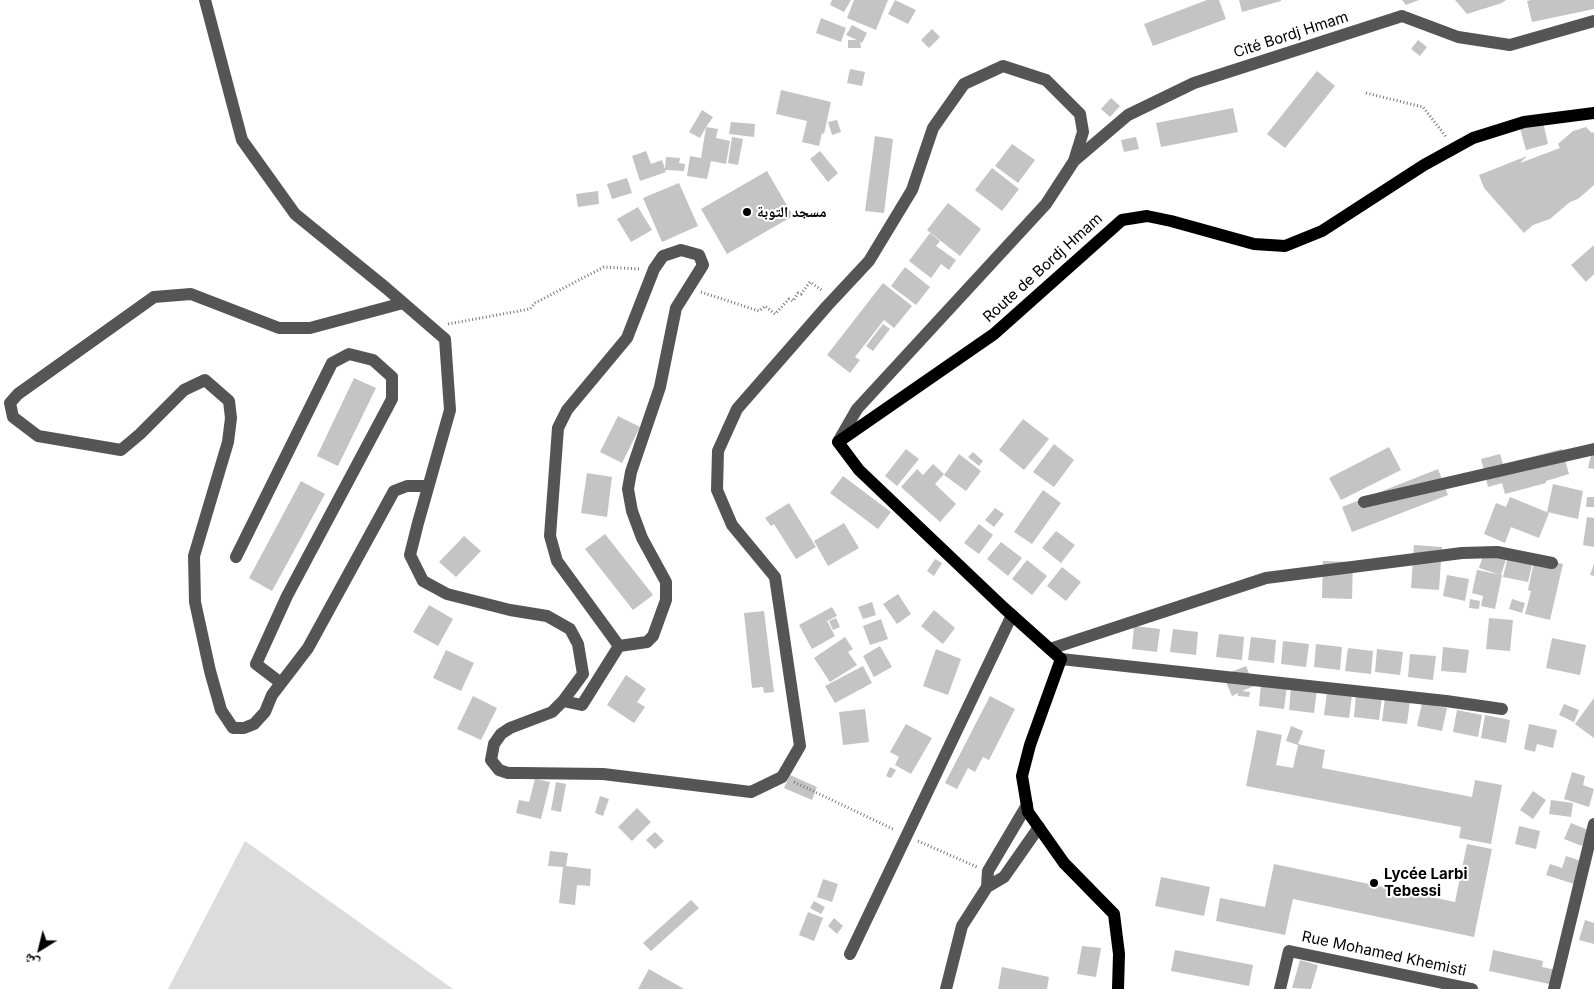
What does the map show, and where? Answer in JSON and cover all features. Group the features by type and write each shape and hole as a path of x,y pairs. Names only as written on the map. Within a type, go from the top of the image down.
{"main road":[{"name":"Route de Bordj Hmam","path":"838,442 994,334 1122,220 1147,216 1254,244 1285,246 1322,231 1424,165 1473,138 1524,122 1594,113"},
{"path":"838,442 859,470 1061,659 1030,745 1022,776 1028,812 1064,864 1114,914 1119,954 1118,989"}],"street":[{"path":"205,0 242,140 295,214 445,339 450,410 410,556 423,581 447,594 510,610 547,616 570,629 578,644 583,674 563,701 552,712 510,728 501,734 494,744 491,760 499,770 508,773 602,774 751,792 782,777 800,746 774,578 732,525 717,490 718,450 737,409 869,260 912,190 933,128 964,84 1003,66 1046,80 1080,114 1083,132 1074,161 1046,204 857,409 838,442"},
{"name":"Cité Bordj Hmam","path":"1074,161 1128,115 1194,83 1402,16 1458,37 1510,45 1594,21"},
{"path":"563,701 582,705 619,646 647,642 653,636 666,600 666,582 642,538 632,512 628,489 631,472 660,387 676,308 703,265 699,255 681,250 663,256 654,269 627,338 566,410 558,428 550,536 557,561 619,646"},
{"path":"403,303 310,328 279,328 191,294 154,297 18,394 10,403 13,417 38,436 121,450 140,434 184,390 191,386 205,380 229,401 231,418 228,442 194,556 195,602 210,671 221,710 233,728 244,728 254,724 265,712 272,695 308,648 394,490 407,486 428,486"},
{"path":"236,556 332,363 349,354 373,360 392,378 392,399 287,596 256,664 281,684"},
{"path":"1364,502 1594,448"},
{"path":"1050,648 1266,578 1462,553 1497,552 1552,563"},
{"path":"850,954 1012,615"},
{"path":"1061,659 1436,700 1502,709"},
{"path":"987,887 988,872 1027,805"},
{"path":"1554,989 1594,824"},
{"path":"946,989 962,926 987,887 1004,876 1039,827"},
{"name":"Rue Mohamed Khemisti","path":"1280,989 1289,951 1426,984 1472,989"}],"path":[{"path":"1366,93 1422,107 1455,148"},
{"path":"432,327 530,309 535,303 604,267 654,269"},
{"path":"688,288 759,311 765,306 775,314 789,299 793,302 798,293 801,294 810,282 834,298"},
{"path":"782,777 988,872"}],"shaded area":[{"path":"245,841 453,989 168,989"}],"building":[{"path":"832,0 851,0 844,12 830,5"},
{"path":"854,0 888,0 876,30 847,18"},
{"path":"895,0 916,10 908,24 888,14"},
{"path":"1207,0 1219,0 1226,19 1153,46 1144,24"},
{"path":"1239,0 1281,0 1281,1 1242,12"},
{"path":"1402,0 1419,0 1406,5"},
{"path":"1455,0 1506,0 1467,14"},
{"path":"1594,0 1594,9 1532,22 1527,1"},
{"path":"821,18 846,28 841,42 816,33"},
{"path":"852,25 867,33 862,43 860,42 861,48 848,48 848,40 857,40 846,35"},
{"path":"932,29 940,37 929,48 921,40"},
{"path":"1418,40 1427,47 1420,56 1411,49"},
{"path":"850,69 865,72 862,86 847,83"},
{"path":"1317,71 1335,86 1285,148 1267,134"},
{"path":"781,90 831,102 824,134 822,133 819,146 802,142 807,121 776,114"},
{"path":"1111,98 1120,106 1110,117 1101,109"},
{"path":"1233,108 1238,132 1161,147 1156,123"},
{"path":"702,110 713,117 700,138 689,132"},
{"path":"837,120 841,132 832,135 828,122"},
{"path":"731,122 755,124 754,137 729,134"},
{"path":"1543,122 1548,144 1526,150 1520,128"},
{"path":"706,127 718,129 716,138 730,141 726,164 711,161 707,179 687,176 690,156 701,158"},
{"path":"1586,127 1592,133 1594,132 1594,185 1550,219 1533,225 1524,233 1484,188 1479,175 1527,156 1520,163 1560,148 1558,144 1573,131"},
{"path":"875,136 893,139 884,213 865,211"},
{"path":"732,137 743,139 738,165 728,163"},
{"path":"1136,137 1139,149 1124,152 1121,140"},
{"path":"1012,144 1035,160 1018,183 995,166"},
{"path":"646,151 651,164 662,160 665,169 666,157 680,158 679,163 685,164 684,171 665,170 666,172 640,181 632,156"},
{"path":"820,151 838,173 828,182 810,159"},
{"path":"992,168 1019,189 1002,211 975,190"},
{"name":"مسجد التوبة","path":"767,171 793,216 727,254 701,209"},
{"path":"627,178 632,193 612,199 607,184"},
{"path":"679,183 698,226 662,242 643,198"},
{"path":"598,191 599,204 578,207 576,194"},
{"path":"948,203 981,229 960,256 927,230"},
{"path":"638,207 652,230 631,242 617,219"},
{"path":"930,233 940,241 936,246 956,260 949,270 941,264 931,278 909,261"},
{"path":"1594,245 1594,274 1586,282 1571,265"},
{"path":"905,267 930,287 916,305 891,286"},
{"path":"883,283 912,306 894,328 884,320 855,357 860,360 850,373 827,355"},
{"path":"883,324 890,329 873,351 866,346"},
{"path":"354,378 376,388 338,466 317,456"},
{"path":"618,416 640,427 622,463 600,452"},
{"path":"1023,419 1049,439 1024,470 999,450"},
{"path":"1054,444 1074,460 1054,487 1033,472"},
{"path":"1389,447 1401,470 1341,500 1329,478"},
{"path":"1594,447 1594,469 1588,468"},
{"path":"906,449 919,459 897,486 885,476"},
{"path":"1562,449 1569,474 1546,481 1546,483 1505,494 1502,483 1488,487 1481,459 1500,454 1503,464"},
{"path":"973,452 983,461 979,466 968,457"},
{"path":"959,454 981,471 966,491 944,475"},
{"path":"933,464 944,474 935,484 956,504 940,522 901,487 917,469 923,475"},
{"path":"1438,469 1448,495 1352,532 1342,507"},
{"path":"587,473 612,477 607,517 581,513"},
{"path":"843,476 891,512 878,529 830,493"},
{"path":"301,481 325,494 272,591 249,578"},
{"path":"1553,484 1583,491 1578,519 1547,512"},
{"path":"1043,490 1061,503 1032,544 1014,532"},
{"path":"1510,497 1549,513 1539,538 1511,527 1505,543 1484,534 1496,503 1506,507"},
{"path":"1587,497 1594,497 1594,507 1586,507"},
{"path":"789,503 816,547 796,559 774,524 771,526 765,518"},
{"path":"995,508 1004,514 994,527 985,520"},
{"path":"1587,517 1594,518 1594,547 1583,545"},
{"path":"844,523 859,548 828,566 814,541"},
{"path":"979,524 993,535 979,554 964,543"},
{"path":"1056,531 1075,545 1061,563 1042,548"},
{"path":"605,534 653,595 633,610 585,549"},
{"path":"464,536 481,551 456,577 439,562"},
{"path":"1001,542 1022,558 1008,576 987,559"},
{"path":"1414,545 1442,547 1439,590 1411,588"},
{"path":"1486,546 1508,553 1501,575 1479,568"},
{"path":"1509,552 1534,557 1528,582 1503,577"},
{"path":"1535,557 1563,564 1550,620 1525,614 1531,591 1528,590"},
{"path":"935,559 942,563 934,576 927,571"},
{"path":"1027,560 1047,576 1032,595 1012,579"},
{"path":"1323,561 1353,562 1352,599 1322,598"},
{"path":"1594,564 1594,576 1590,575"},
{"path":"1062,567 1081,582 1066,601 1047,586"},
{"path":"1477,570 1502,575 1495,609 1481,606 1483,596 1472,593"},
{"path":"1447,575 1469,579 1465,601 1443,596"},
{"path":"898,594 911,614 897,624 883,604"},
{"path":"1470,599 1480,601 1479,609 1469,608"},
{"path":"1512,599 1525,603 1522,613 1509,609"},
{"path":"872,602 876,615 863,619 858,607"},
{"path":"429,605 453,619 438,646 413,632"},
{"path":"832,607 837,616 827,621 835,636 812,649 799,625"},
{"path":"934,610 955,628 943,644 921,626"},
{"path":"764,611 774,692 764,693 763,687 752,688 744,613"},
{"path":"836,618 840,627 833,630 829,621"},
{"path":"1489,618 1513,620 1510,651 1486,649"},
{"path":"881,619 888,639 870,645 863,626"},
{"path":"1134,626 1160,629 1157,652 1132,649"},
{"path":"1173,629 1198,632 1196,655 1170,652"},
{"path":"1219,634 1244,637 1242,660 1216,657"},
{"path":"845,637 853,649 848,652 857,665 830,682 814,658"},
{"path":"1251,637 1276,640 1274,663 1248,660"},
{"path":"1552,638 1586,645 1580,675 1546,668"},
{"path":"1283,641 1309,644 1306,667 1281,664"},
{"path":"1316,644 1342,647 1340,670 1314,667"},
{"path":"880,646 892,667 874,677 863,656"},
{"path":"1443,647 1469,650 1466,673 1441,671"},
{"path":"1348,648 1373,651 1371,674 1345,671"},
{"path":"936,649 961,659 948,695 923,686"},
{"path":"1377,649 1403,652 1400,675 1375,672"},
{"path":"446,650 474,663 461,691 433,678"},
{"path":"1410,654 1436,656 1433,680 1408,677"},
{"path":"863,666 872,683 835,703 825,686"},
{"path":"1246,666 1254,686 1242,691 1250,692 1249,697 1238,696 1238,693 1232,696 1223,675"},
{"path":"626,675 646,689 637,702 645,707 634,723 607,705"},
{"path":"1261,683 1287,686 1284,709 1259,706"},
{"path":"1291,687 1317,690 1314,713 1289,710"},
{"path":"1327,692 1352,695 1349,718 1324,715"},
{"path":"1356,694 1382,697 1379,720 1354,717"},
{"path":"473,696 497,708 481,740 457,729"},
{"path":"990,696 1015,709 989,760 983,757 975,772 968,768 957,789 945,783"},
{"path":"1385,698 1410,701 1407,724 1382,721"},
{"path":"1594,698 1594,738 1575,724"},
{"path":"1422,703 1447,708 1442,731 1417,726"},
{"path":"1564,704 1579,710 1574,722 1559,715"},
{"path":"865,709 869,742 843,745 839,712"},
{"path":"1457,710 1482,715 1478,737 1453,732"},
{"path":"1485,715 1510,720 1506,743 1481,738"},
{"path":"906,724 932,738 911,774 895,765 899,757 890,752"},
{"path":"1529,724 1557,730 1553,748 1537,744 1535,752 1524,749"},
{"path":"1291,726 1303,731 1298,744 1325,750 1322,768 1472,797 1475,780 1502,785 1491,844 1459,838 1461,827 1246,786 1257,730 1282,735 1276,765 1293,768 1298,745 1286,741"},
{"path":"890,767 896,770 891,778 886,776"},
{"path":"1572,772 1585,776 1583,785 1594,789 1589,807 1564,799"},
{"path":"790,775 817,787 812,800 784,788"},
{"path":"535,779 550,782 541,819 516,813 519,800 529,802"},
{"path":"556,782 566,784 561,812 551,810"},
{"path":"1533,791 1546,800 1533,819 1520,810"},
{"path":"600,796 609,799 603,816 595,813"},
{"path":"1551,800 1573,803 1571,817 1549,814"},
{"path":"637,808 651,822 632,841 618,827"},
{"path":"1571,823 1588,830 1582,846 1564,839"},
{"path":"1519,826 1540,831 1536,849 1515,844"},
{"path":"655,832 664,841 655,849 646,840"},
{"path":"1467,844 1492,849 1474,937 1293,899 1285,935 1216,921 1220,898 1265,907 1274,864 1455,902"},
{"path":"550,851 568,853 566,866 591,869 590,886 577,885 575,905 559,903 563,867 548,866"},
{"path":"1566,856 1581,861 1574,884 1546,875 1550,864 1562,868"},
{"path":"1161,877 1210,887 1204,916 1155,906"},
{"path":"823,879 838,884 832,902 817,897"},
{"path":"691,900 699,908 651,951 643,943"},
{"path":"814,901 825,907 821,914 810,908"},
{"path":"808,912 823,918 814,941 799,935"},
{"path":"834,918 843,926 837,934 828,926"},
{"path":"1585,920 1594,923 1594,944 1579,940"},
{"path":"1082,946 1101,948 1096,977 1077,974"},
{"path":"1175,950 1253,965 1249,986 1171,971"},
{"path":"1493,950 1543,961 1542,967 1557,970 1554,985 1489,971"},
{"path":"1300,960 1318,965 1311,989 1292,988"},
{"path":"1002,967 1049,977 1047,989 998,989"},
{"path":"649,969 684,989 638,989"}],"place":[{"name":"مسجد التوبة","path":"747,212"},
{"name":"Lycée Larbi Tebessi","path":"1374,883"}]}
